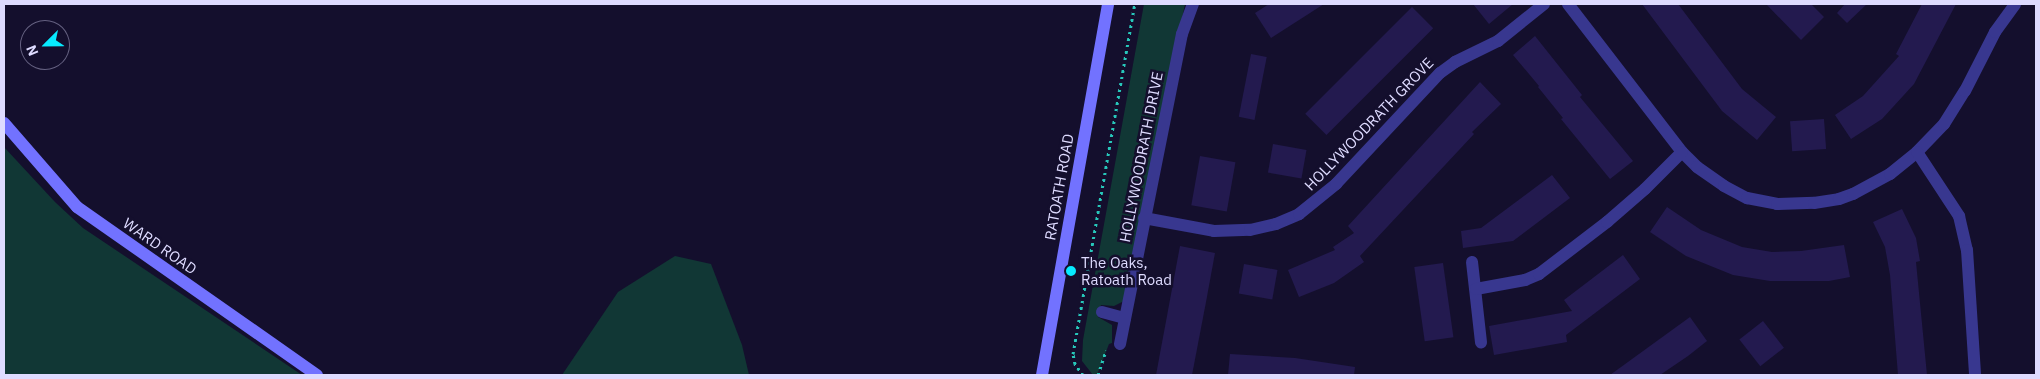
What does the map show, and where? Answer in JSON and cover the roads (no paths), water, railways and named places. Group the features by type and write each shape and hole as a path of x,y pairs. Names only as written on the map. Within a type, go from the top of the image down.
{"main road":[{"name":"RATOATH ROAD","path":"1042,375 1108,4"},
{"name":"WARD ROAD","path":"4,123 77,208 316,375"}],"street":[{"name":"HOLLYWOODRATH DRIVE","path":"1120,344 1182,34 1193,4"},
{"name":"HOLLYWOODRATH GROVE","path":"1144,218 1214,231 1259,228 1276,224 1299,214 1336,184 1440,73 1454,62 1498,41 1544,4"},
{"path":"1568,4 1682,152 1697,167 1724,186 1747,198 1777,204 1814,203 1839,199 1853,194 1890,174 1917,152 1949,116 1965,91 1995,32 2015,4"},
{"path":"1476,289 1525,280 1539,274 1645,189 1682,152"},
{"path":"1917,152 1959,216 1968,260 1975,375"},
{"path":"1472,262 1481,342"},
{"path":"1102,312 1126,318"}],"place":[{"name":"The Oaks, Ratoath Road","path":"1071,271"}]}
